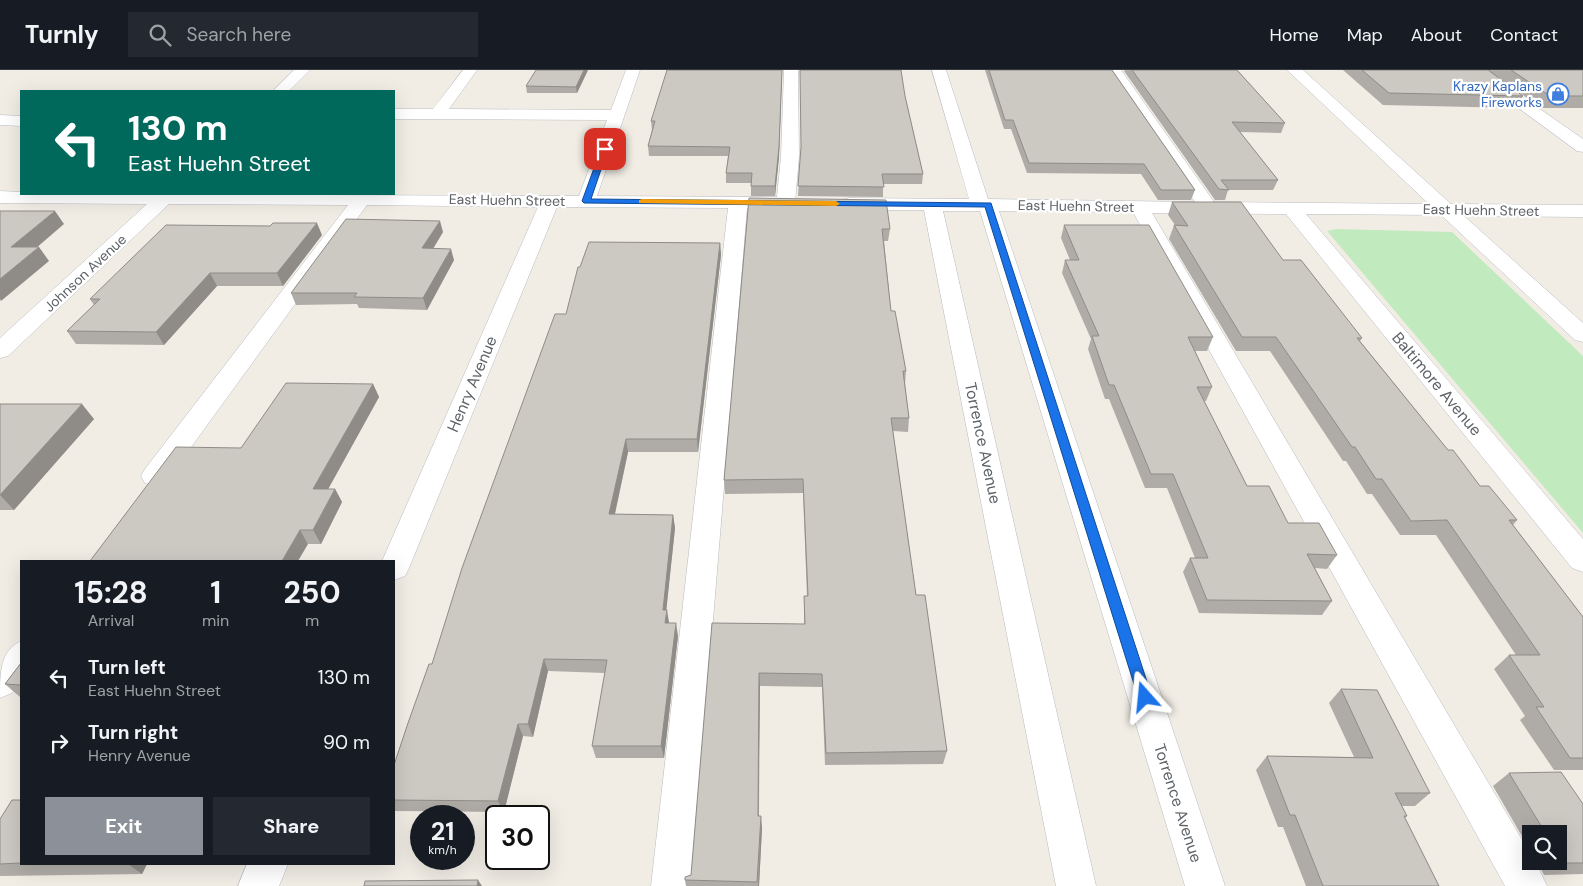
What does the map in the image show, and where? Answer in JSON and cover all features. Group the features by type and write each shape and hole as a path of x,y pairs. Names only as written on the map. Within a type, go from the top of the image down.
{"street":[{"path":"281,90 303,70"},
{"path":"438,114 470,70"},
{"path":"586,201 633,70"},
{"path":"786,203 790,157 791,70"},
{"name":"Torrence Avenue","path":"939,70 1205,886"},
{"path":"1114,70 1208,207"},
{"path":"1294,70 1583,335"},
{"path":"1474,70 1583,147"},
{"path":"395,114 617,115"},
{"path":"0,120 20,121"},
{"name":"East Huehn Street","path":"0,197 167,196 805,203"},
{"name":"Johnson Avenue","path":"0,351 167,196"},
{"path":"144,490 362,199"},
{"name":"Henry Avenue","path":"395,566 550,201"},
{"path":"671,886 738,203"},
{"name":"East Huehn Street","path":"834,204 1583,211"},
{"name":"Torrence Avenue","path":"932,205 1076,886"},
{"path":"1139,207 1527,886"},
{"name":"Baltimore Avenue","path":"1291,208 1583,560"},
{"path":"0,683 20,656"},
{"path":"258,886 268,865"}],"green space":[{"path":"1336,229 1452,232 1583,356 1583,533 1327,231"}],"building":[{"path":"536,70 584,70 576,87 526,86"},
{"path":"667,70 782,70 779,147 775,186 751,186 752,173 726,173 730,147 648,146 655,121 651,121"},
{"path":"800,70 901,70 923,174 882,174 884,187 798,186 801,147"},
{"path":"989,70 1112,70 1195,190 1161,190 1144,164 1029,163 1013,120 1005,120"},
{"path":"1132,70 1237,70 1285,123 1232,122 1278,180 1221,180 1229,190 1219,189"},
{"path":"1362,70 1488,70 1523,96 1389,93"},
{"path":"1511,70 1583,70 1583,96 1550,96"},
{"path":"749,198 886,200 890,229 882,229 891,311 895,311 906,371 903,371 909,418 891,418 916,595 925,595 947,751 826,753 822,674 759,673 758,816 761,816 757,882 685,880 685,877 691,875 712,623 805,624 804,596 808,596 803,479 724,480"},
{"path":"1172,202 1241,202 1283,260 1301,260 1362,338 1357,338 1448,450 1453,450 1480,486 1489,486 1517,520 1509,520 1583,617 1583,758 1570,758 1536,707 1544,707 1509,655 1540,655 1447,520 1411,521 1382,479 1376,479 1355,447 1352,447 1276,337 1242,337 1174,225 1188,226"},
{"path":"0,211 55,211 11,247 39,247 0,279"},
{"path":"346,219 440,221 422,248 451,249 423,298 354,297 357,293 291,293"},
{"path":"273,223 317,223 277,273 210,273 156,332 67,331 100,299 90,299 166,225 270,226"},
{"path":"1064,225 1149,225 1213,337 1188,337 1212,387 1197,387 1247,486 1269,486 1288,523 1319,523 1337,555 1307,554 1332,601 1207,600 1190,558 1208,558 1173,474 1151,474 1114,385 1109,385 1092,336 1099,336 1065,260 1079,260"},
{"path":"589,242 720,243 697,439 626,439 609,514 673,515 663,610 667,610 665,623 676,623 661,746 592,746 607,660 544,659 528,724 518,724 498,801 395,800 395,762 408,723 429,664 432,664 462,568 555,314 566,314 578,267 580,267"},
{"path":"286,383 373,384 313,489 335,489 313,530 300,530 283,560 91,560 176,447 241,448"},
{"path":"0,404 82,404 0,495"},
{"path":"20,664 20,685 5,684"},
{"path":"1341,689 1377,690 1430,793 1395,793 1407,816 1404,816 1439,886 1323,886 1295,815 1290,815 1267,756 1373,758"},
{"path":"1561,772 1583,804 1583,863 1567,863 1567,825 1541,825 1509,773"},
{"path":"12,800 20,800 20,863 0,864 0,819"},
{"path":"478,880 477,886 364,886 365,881"}],"slow traffic":[{"path":"642,202 836,204"}],"place":[{"name":"Krazy Kaplans Fireworks","path":"1558,94"}],"route":[{"path":"605,149 586,201 988,205 1145,697"}]}
